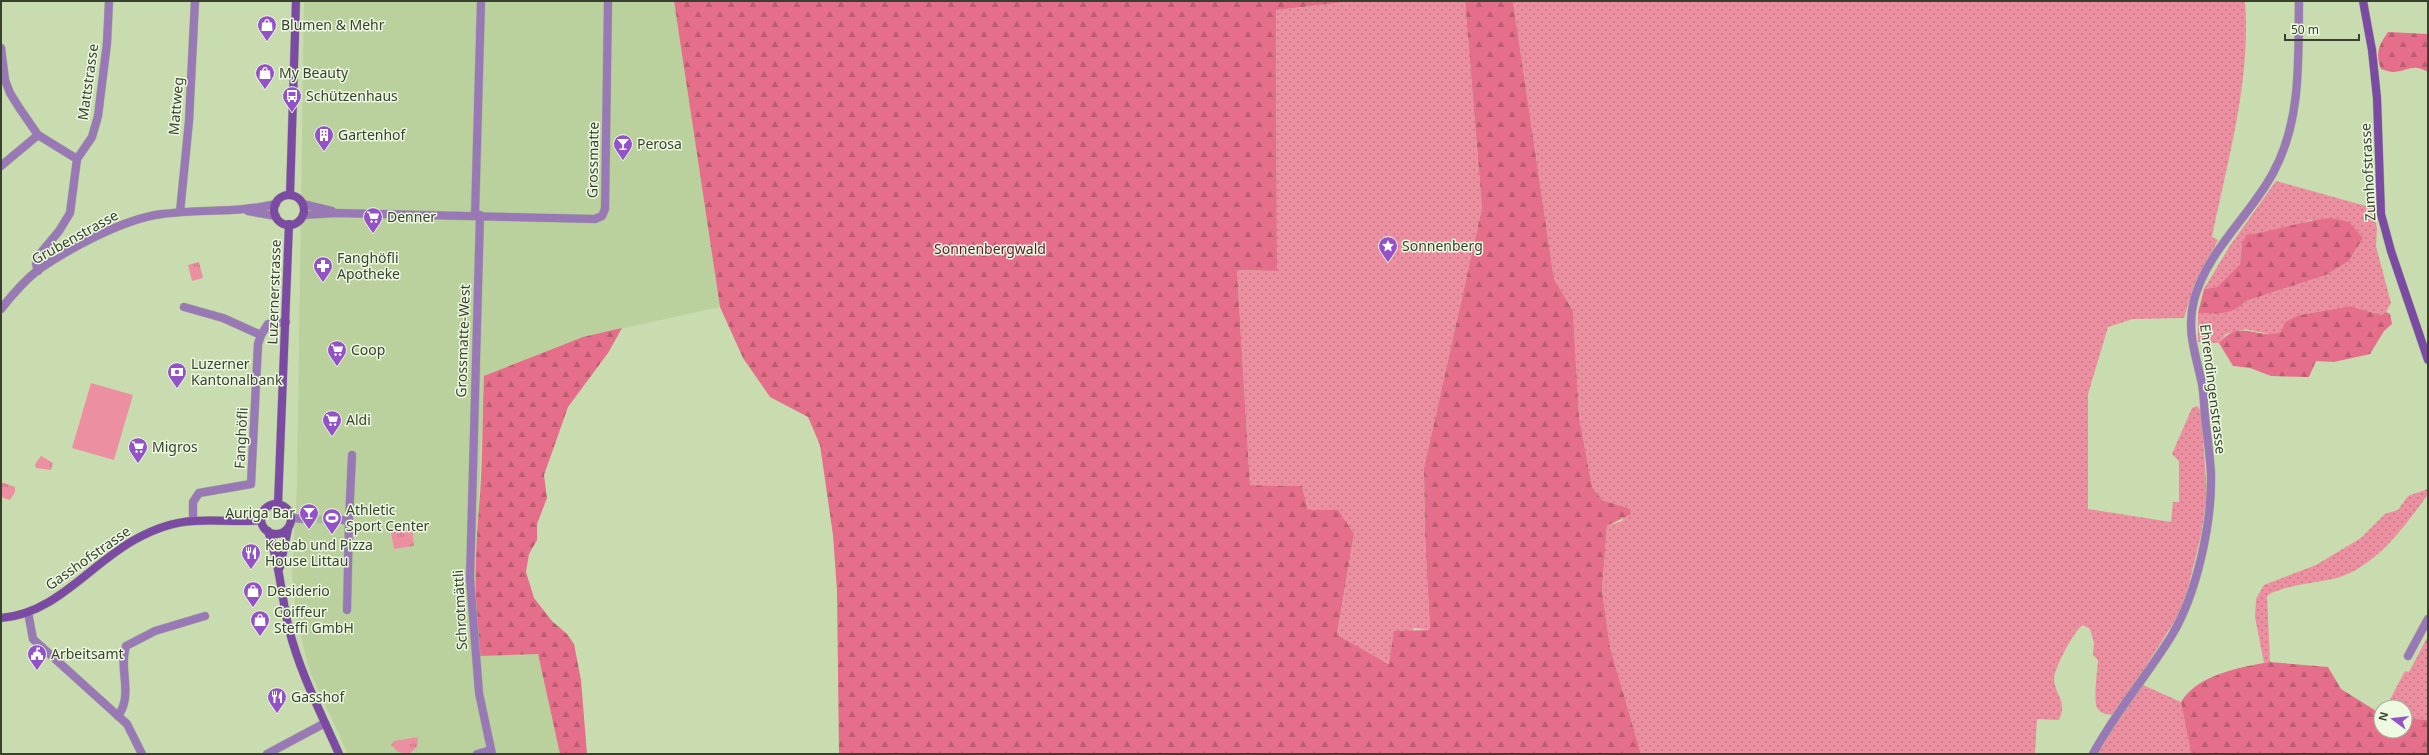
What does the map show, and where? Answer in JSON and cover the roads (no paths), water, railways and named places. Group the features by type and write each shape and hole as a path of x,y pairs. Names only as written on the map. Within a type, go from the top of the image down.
{"main road":[{"path":"290,196 296,1"},
{"name":"Zumhofstrasse","path":"2363,1 2371,45 2377,98 2381,214 2391,251 2428,360"},
{"path":"290,196 297,198 303,204 303,215 297,222 289,224 280,221 276,216 276,204 281,198 290,196"},
{"name":"Luzernerstrasse","path":"278,504 289,224"},
{"path":"279,570 291,518 285,507 278,504 268,507 262,514 262,520 268,531 279,570 284,607 292,639 307,681 339,754"},
{"name":"Gasshofstrasse","path":"1,618 28,612 55,598 136,539 168,525 193,521 262,520"},
{"path":"268,531 278,534 288,529"}],"street":[{"name":"Mattstrasse","path":"38,270 36,264 39,254 59,231 70,213 77,159 92,137 98,116 107,43 109,1"},
{"name":"Mattweg","path":"180,212 189,115 195,1"},
{"path":"477,215 481,1"},
{"name":"Grossmatte","path":"303,215 336,213 477,215 583,219 595,219 602,216 605,209 608,1"},
{"name":"Ehrendingenstrasse","path":"2093,754 2111,721 2172,635 2182,615 2196,575 2210,495 2211,473 2203,386 2191,340 2190,321 2193,304 2198,287 2207,270 2268,182 2287,140 2297,92 2299,1"},
{"path":"1,48 5,80 10,93 38,136 77,159"},
{"path":"1,166 38,136"},
{"name":"Grubenstrasse","path":"248,211 276,204"},
{"name":"Grossmatte","path":"303,204 336,213"},
{"name":"Grubenstrasse","path":"1,309 14,292 38,270 122,224 153,215 180,212 248,211 276,216"},
{"name":"Grossmatte-West","path":"472,467 477,215"},
{"path":"184,307 223,318 261,335 271,323 286,322"},
{"name":"Fanghöfli","path":"193,521 193,502 199,493 251,484 258,344 261,335"},
{"path":"347,610 346,521 352,455"},
{"name":"Schrotmättli","path":"472,467 470,578 473,637 478,693 491,752 476,754"},
{"path":"291,518 305,519"},
{"path":"28,612 33,639 130,728 142,754"},
{"path":"118,716 123,710 126,699 124,656 126,646 155,631 205,616"},
{"path":"2408,656 2428,619"},
{"path":"267,754 325,723"}],"tunnel":[{"path":"305,519 343,520"}],"place":[{"name":"Blumen & Mehr","path":"267,42"},
{"name":"My Beauty","path":"265,90"},
{"name":"Schützenhaus","path":"292,113"},
{"name":"Gartenhof","path":"324,152"},
{"name":"Perosa","path":"623,161"},
{"name":"Denner","path":"373,234"},
{"name":"Sonnenberg","path":"1388,263"},
{"name":"Fanghöfli Apotheke","path":"323,283"},
{"name":"Coop","path":"337,367"},
{"name":"Luzerner Kantonalbank","path":"177,389"},
{"name":"Aldi","path":"332,437"},
{"name":"Migros","path":"138,464"},
{"name":"Auriga Bar","path":"309,530"},
{"name":"Athletic Sport Center","path":"332,535"},
{"name":"Kebab und Pizza House Littau","path":"251,570"},
{"name":"Desiderio","path":"253,608"},
{"name":"Coiffeur Steffi GmbH","path":"260,637"},
{"name":"Arbeitsamt","path":"37,671"},
{"name":"Gasshof","path":"277,714"}],"park label":[{"name":"Sonnenbergwald","path":"990,249"}]}
